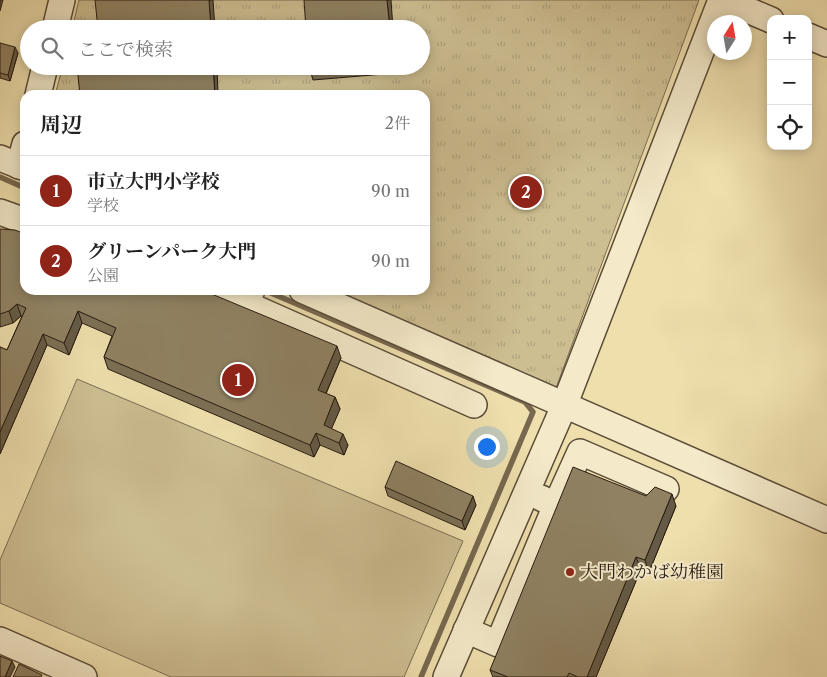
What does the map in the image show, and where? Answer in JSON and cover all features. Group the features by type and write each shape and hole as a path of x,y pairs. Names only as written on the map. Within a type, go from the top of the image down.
{"street":[{"path":"57,20 62,0"},
{"path":"446,677 564,406 722,0 767,18"},
{"path":"812,38 827,44"},
{"path":"39,90 43,75"},
{"path":"0,212 20,219"},
{"path":"313,295 827,520"},
{"path":"249,297 474,406"},
{"path":"466,630 498,644 580,452 666,489"},
{"path":"527,491 556,505"},
{"path":"0,640 84,677"}],"green space":[{"path":"79,0 699,0 556,388 346,295 430,295 430,90 56,90 61,75 430,75 430,20 74,20"},
{"path":"77,379 463,541 404,677 171,677 0,603 0,560"}],"building":[{"path":"95,0 209,0 210,20 97,20"},
{"path":"304,0 387,0 389,20 305,20"},
{"path":"0,43 15,47 8,75 0,73"},
{"path":"78,75 214,75 215,90 79,90"},
{"path":"0,229 20,232 20,295 214,295 337,346 318,390 335,397 324,425 343,434 339,443 316,433 310,445 104,357 116,328 78,311 64,343 43,334 0,432 0,347 7,350 26,308 17,304 9,311 0,314"},
{"path":"396,461 473,496 462,521 385,487"},
{"path":"573,467 646,496 655,487 672,494 645,560 636,557 587,677 578,677 569,673 567,677 508,677 490,670"},
{"path":"0,656 12,661 5,677 0,677"},
{"path":"19,664 42,675 41,677 13,677"}],"waterway":[{"path":"0,177 20,186"},
{"path":"276,295 525,402 533,412 421,677"}],"place":[{"name":"グリーンパーク大門","path":"526,192"},
{"name":"市立大門小学校","path":"238,380"},
{"name":"大門わかば幼稚園","path":"570,572"}]}
